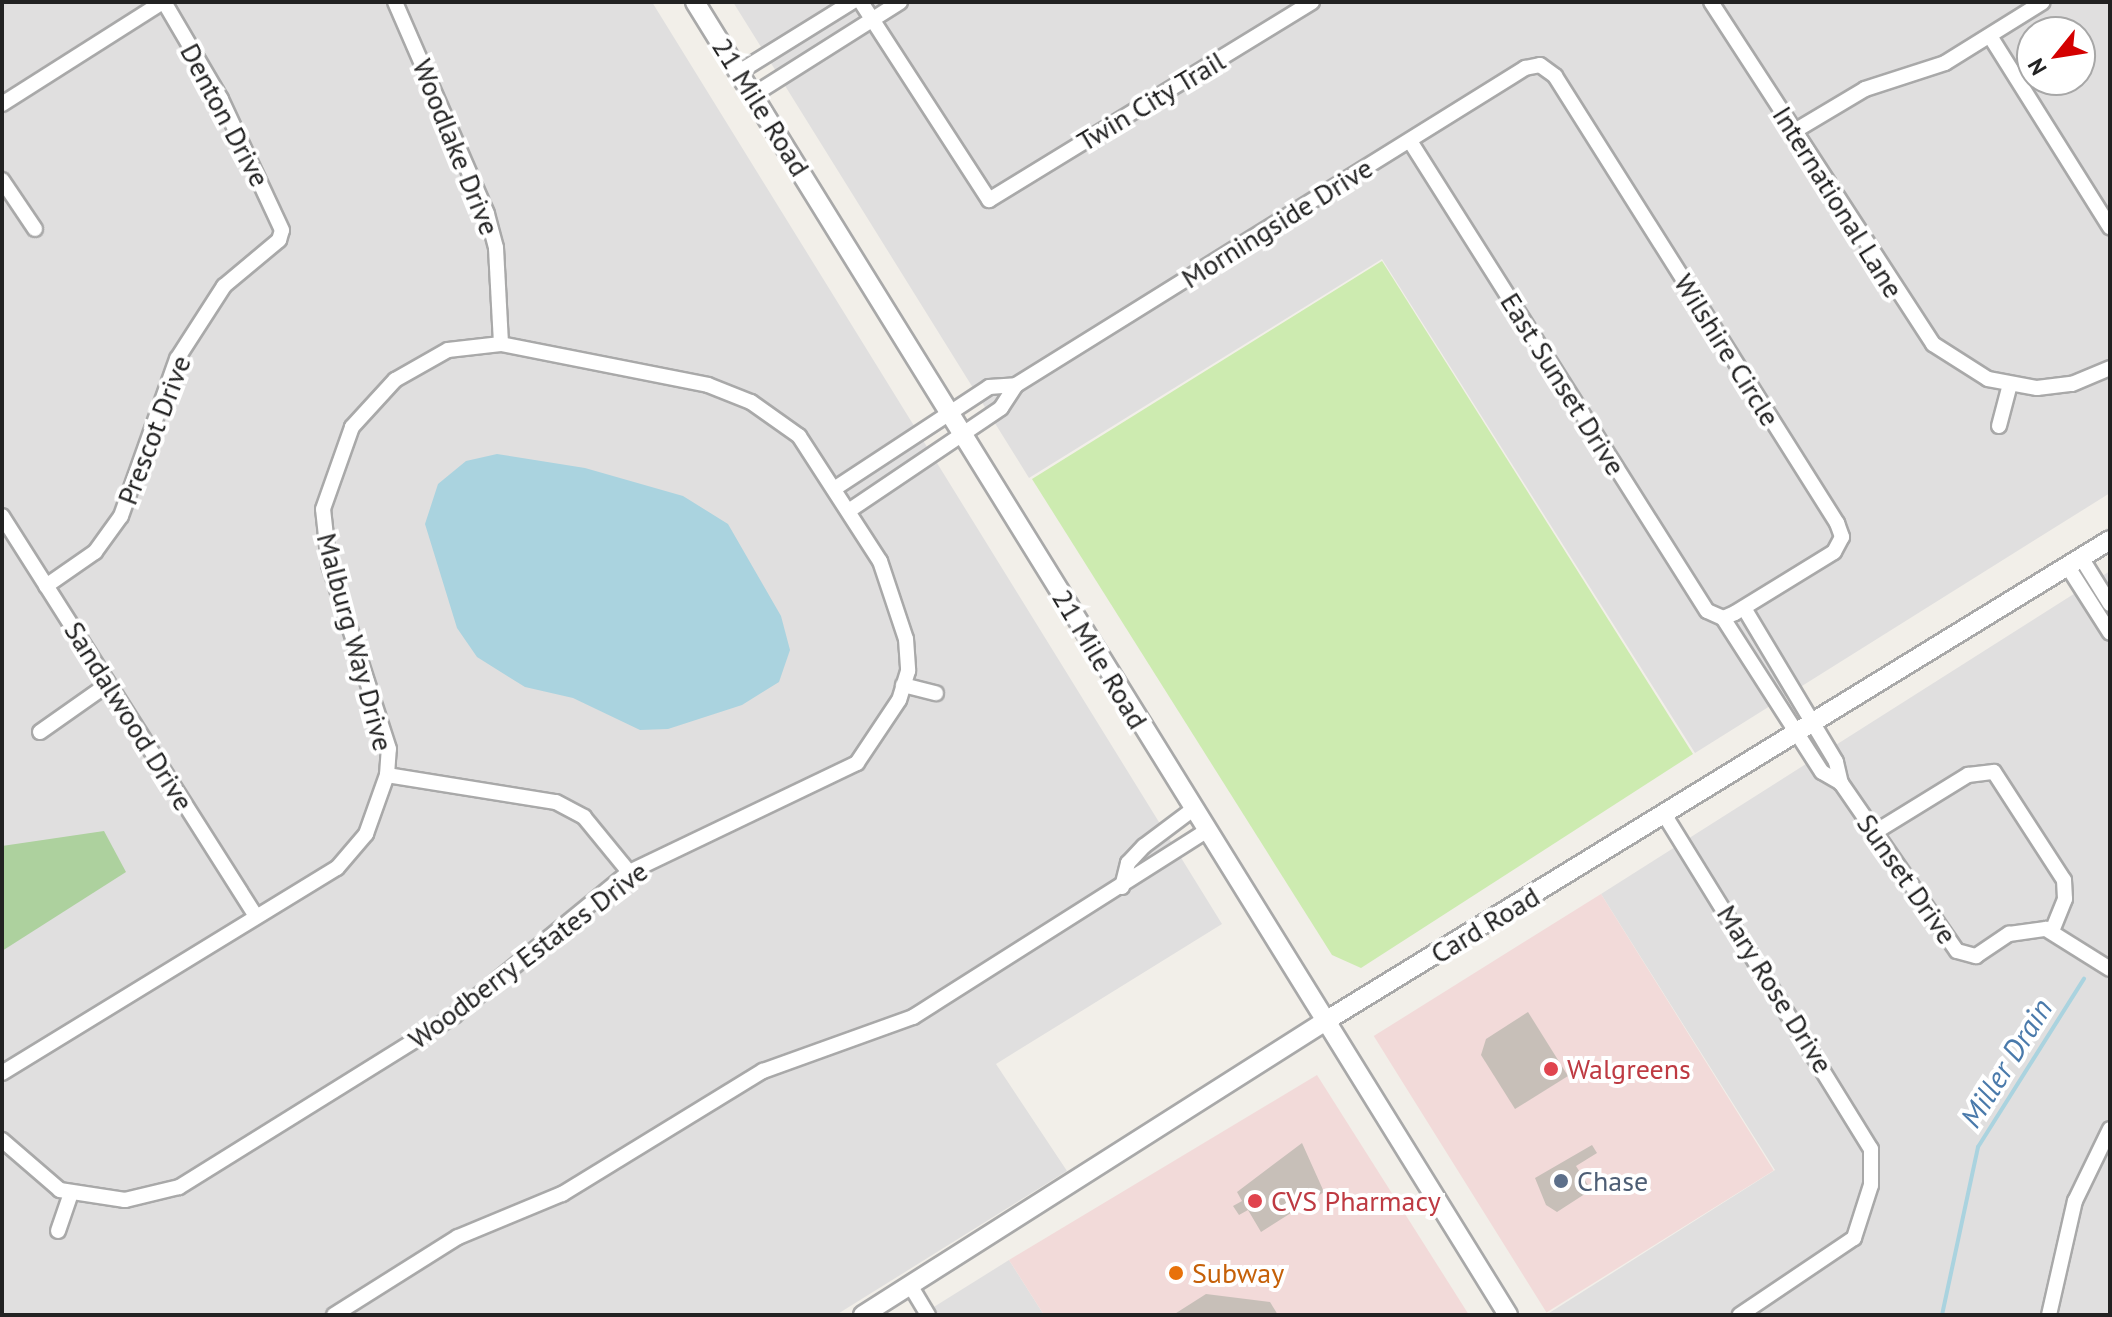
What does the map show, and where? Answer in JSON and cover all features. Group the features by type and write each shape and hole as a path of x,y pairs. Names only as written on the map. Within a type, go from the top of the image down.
{"street":[{"path":"2,104 163,2"},
{"name":"Denton Drive","path":"163,2 221,99 282,230"},
{"name":"Woodlake Drive","path":"395,2 487,214 496,248 501,344"},
{"name":"21 Mile Road","path":"695,2 951,413 1205,832 1508,1315"},
{"path":"739,72 852,2"},
{"path":"861,2 872,21"},
{"path":"753,95 900,2"},
{"name":"Twin City Trail","path":"872,21 989,200 1312,2"},
{"name":"International Lane","path":"1711,2 1915,324 1949,357 1988,379 2010,384 2057,386 2110,368"},
{"path":"1793,132 1865,89 1945,63 2043,2"},
{"path":"806,31 820,54"},
{"path":"1990,36 2110,227"},
{"name":"Morningside Drive","path":"837,487 989,387 1016,385 1525,68 1540,65"},
{"name":"Wilshire Circle","path":"1540,65 1555,76 1840,530 1834,552 1744,608"},
{"name":"East Sunset Drive","path":"1410,141 1702,606 1723,618 1795,732"},
{"path":"2,180 35,229"},
{"name":"Prescot Drive","path":"46,586 95,552 110,533 131,497 177,359 224,286 279,240 282,230"},
{"name":"Malburg Way Drive","path":"2,1073 353,855 377,811 387,775 389,749 329,564 323,509 352,427 395,380 448,350 501,344 708,385 751,402 799,436 837,487"},
{"path":"1999,426 2010,384"},
{"name":"Morningside Drive","path":"850,510 964,436 1007,403 1016,385"},
{"name":"Woodberry Estates Drive","path":"2,1140 33,1173 71,1193 125,1200 179,1187 454,1016 629,872 857,763 882,732 903,685 906,639 897,604 837,487"},
{"name":"Sandalwood Drive","path":"2,516 256,916"},
{"name":"Card Road","path":"863,1315 1324,1022 2110,540"},
{"path":"2075,563 2110,604"},
{"path":"2075,563 2110,633"},
{"path":"1723,618 1744,608 1813,721"},
{"path":"40,732 108,684"},
{"path":"903,685 936,693"},
{"name":"Sunset Drive","path":"1813,721 1841,783 1872,834 1957,951 1976,956 2009,934 2052,931"},
{"name":"Sunset Drive","path":"1795,732 1822,772 1841,783"},
{"path":"1872,834 1968,775 1994,772 2064,880 2065,899 2052,931 2110,969"},
{"path":"387,775 556,802 584,817 629,872"},
{"path":"1122,887 1136,854 1192,810"},
{"name":"Mary Rose Drive","path":"1664,814 1860,1123 1873,1169 1862,1221 1847,1246 1740,1315"},
{"path":"334,1315 458,1237 562,1194 763,1071 913,1017 1205,832"},
{"path":"2049,1315 2075,1201 2110,1129"},
{"path":"58,1231 71,1193"},
{"path":"910,1285 928,1315"}],"shaded area":[{"path":"2,2 652,2 1222,924 996,1064 1067,1171 836,1315 2,1315"},
{"path":"733,2 2110,2 2110,493 1695,753 1382,259 1029,478"},
{"path":"2110,571 2110,1315 1546,1315 1775,1170 1601,894"},
{"path":"1601,894 1774,1170 1546,1312 1374,1036"},
{"path":"1317,1075 1469,1315 1044,1315 1009,1260"},
{"path":"1009,1260 1044,1315 921,1315"}],"green space":[{"path":"1382,261 1693,754 1361,968 1332,955 1032,479"},
{"path":"104,831 126,872 2,951 2,846"}],"water":[{"path":"497,454 585,468 683,496 728,524 781,616 790,650 779,682 742,705 668,729 640,730 573,698 525,687 477,657 457,628 425,524 438,484 466,461"}],"building":[{"name":"Walgreens","path":"1528,1012 1568,1076 1515,1109 1481,1055 1486,1039"},
{"name":"CVS Pharmacy","path":"1302,1143 1324,1192 1261,1232 1248,1210 1239,1215 1233,1206 1242,1201 1237,1192"},
{"name":"Chase","path":"1592,1145 1597,1153 1576,1166 1591,1190 1557,1212 1546,1205 1535,1178"},
{"path":"1206,1294 1270,1302 1278,1315 1173,1315"}],"waterway":[{"name":"Miller Drain","path":"1942,1315 1978,1147 2084,979"}],"place":[{"name":"Walgreens","path":"1551,1069"},
{"name":"Chase","path":"1561,1181"},
{"name":"CVS Pharmacy","path":"1255,1201"},
{"name":"Subway","path":"1176,1273"}]}
